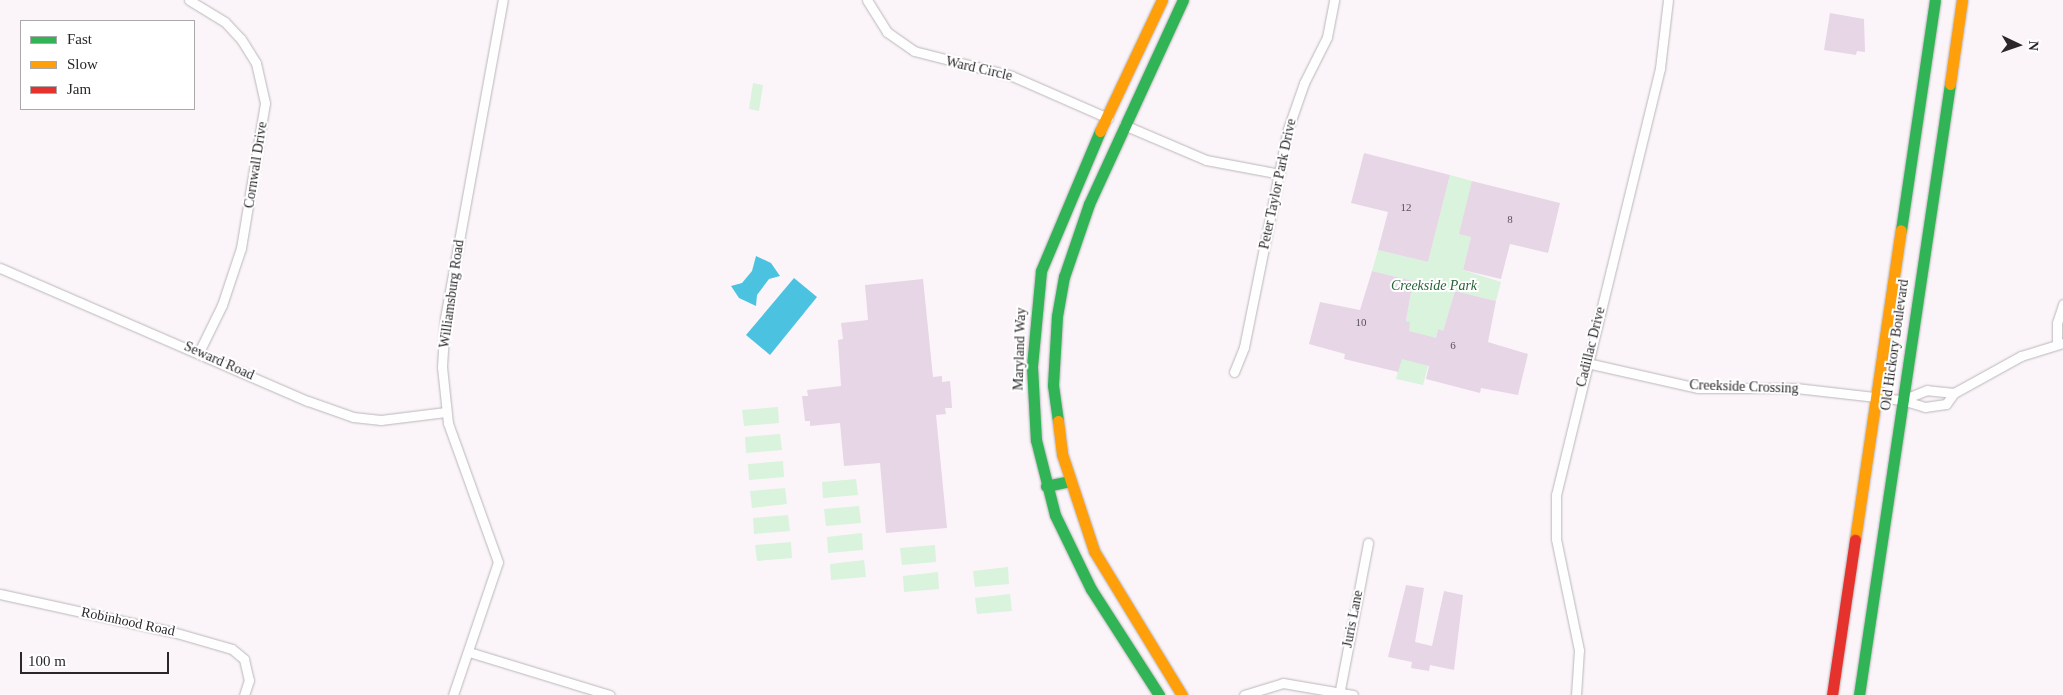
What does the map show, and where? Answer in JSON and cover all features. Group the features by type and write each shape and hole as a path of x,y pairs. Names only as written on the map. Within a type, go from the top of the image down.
{"main road":[{"name":"Maryland Way","path":"1159,695 1083,576 1046,486 1032,403 1033,330 1041,271 1071,192 1108,118 1162,0"},
{"path":"1182,695 1103,566 1076,508 1069,481 1053,385 1056,316 1064,277 1089,204 1183,0"},
{"name":"Old Hickory Boulevard","path":"1832,695 1934,0"},
{"name":"Old Hickory Boulevard","path":"1859,695 1962,0"},
{"path":"1108,118 1124,125"},
{"path":"1041,271 1064,277"},
{"path":"1046,486 1069,481"},
{"path":"1083,576 1103,566"}],"street":[{"name":"Cornwall Drive","path":"189,0 225,22 241,39 256,63 265,103 241,248 222,305 199,352"},
{"name":"Williamsburg Road","path":"453,695 498,562 446,412 442,368 445,318 503,0"},
{"name":"Ward Circle","path":"867,0 887,32 914,52 1012,76 1108,118"},
{"name":"Peter Taylor Park Drive","path":"1234,372 1244,347 1288,129 1304,83 1327,37 1334,0"},
{"name":"Cadillac Drive","path":"1576,695 1578,681 1577,635 1557,548 1554,515 1587,363 1660,68 1668,0"},
{"path":"1124,125 1206,160 1280,174"},
{"name":"Seward Road","path":"0,268 353,417 381,420 446,412"},
{"path":"1902,400 1931,408 1946,404 1954,393 2021,356 2060,344 2057,323 2063,304"},
{"name":"Creekside Crossing","path":"1587,363 1698,388 1796,388 1876,399 1902,400"},
{"path":"1902,400 1915,392 1954,393"},
{"name":"Juris Lane","path":"1339,694 1368,543"},
{"name":"Robinhood Road","path":"0,594 173,632 232,649 244,660 249,680 244,695"},
{"path":"468,652 610,695"},
{"path":"1578,681 1580,695"},
{"path":"1244,695 1282,683 1353,695"}],"green space":[{"path":"753,83 763,85 759,111 749,109"},
{"name":"Creekside Park","path":"1450,175 1472,181 1471,237 1463,270 1501,282 1496,301 1455,291 1443,331 1438,330 1423,385 1396,379 1410,323 1406,321 1413,281 1372,271 1378,250 1428,262"},
{"path":"778,407 779,423 744,426 742,410"},
{"path":"780,434 782,450 746,453 745,437"},
{"path":"783,461 784,477 749,480 748,464"},
{"path":"856,479 858,495 823,498 822,482"},
{"path":"785,488 787,504 752,508 750,491"},
{"path":"859,506 861,523 826,526 824,509"},
{"path":"788,515 790,531 754,534 753,518"},
{"path":"862,533 863,550 828,553 827,537"},
{"path":"791,542 792,558 757,561 755,545"},
{"path":"935,545 936,562 902,565 900,548"},
{"path":"864,560 866,577 831,580 830,564"},
{"path":"1008,567 1009,584 975,587 973,571"},
{"path":"938,572 939,589 904,592 903,576"},
{"path":"1010,594 1012,611 977,614 975,598"}],"water":[{"path":"756,256 771,263 780,276 769,279 757,295 756,306 739,298 731,286 742,283 752,271"},
{"path":"794,278 817,297 770,355 746,335"}],"building":[{"path":"1830,13 1864,19 1865,52 1857,51 1856,55 1824,50"},
{"path":"1364,153 1450,175 1428,262 1378,250 1388,212 1351,203"},
{"path":"1472,181 1560,203 1548,253 1510,244 1501,279 1463,270 1471,237 1459,234"},
{"path":"1372,271 1413,281 1406,321 1410,322 1409,331 1436,338 1438,329 1443,331 1455,291 1496,301 1488,342 1528,354 1518,395 1481,388 1480,393 1426,379 1429,366 1402,359 1398,372 1344,359 1345,354 1309,344 1320,302 1360,310"},
{"path":"923,279 933,377 942,376 942,382 950,381 951,391 952,408 945,408 946,414 936,415 947,528 886,533 880,463 844,466 840,423 810,426 810,421 805,421 802,396 808,396 807,390 841,386 838,340 843,339 841,323 868,320 865,285"},
{"path":"1406,585 1424,588 1415,642 1432,646 1444,591 1463,595 1454,670 1430,665 1429,671 1411,668 1412,662 1388,657"}],"traffic: fast":[{"path":"1058,421 1053,385 1057,316 1064,277 1089,204 1183,0"},
{"path":"1901,230 1935,0"},
{"path":"1859,695 1950,84"},
{"path":"1100,131 1041,271 1032,367 1036,440 1055,515 1091,589 1159,695"},
{"path":"1046,486 1069,481"}],"traffic: slow":[{"path":"1100,131 1162,0"},
{"path":"1950,84 1962,0"},
{"path":"1855,540 1901,230"},
{"path":"1058,421 1062,454 1094,551 1182,695"}],"traffic: jam":[{"path":"1832,695 1855,540"}]}
